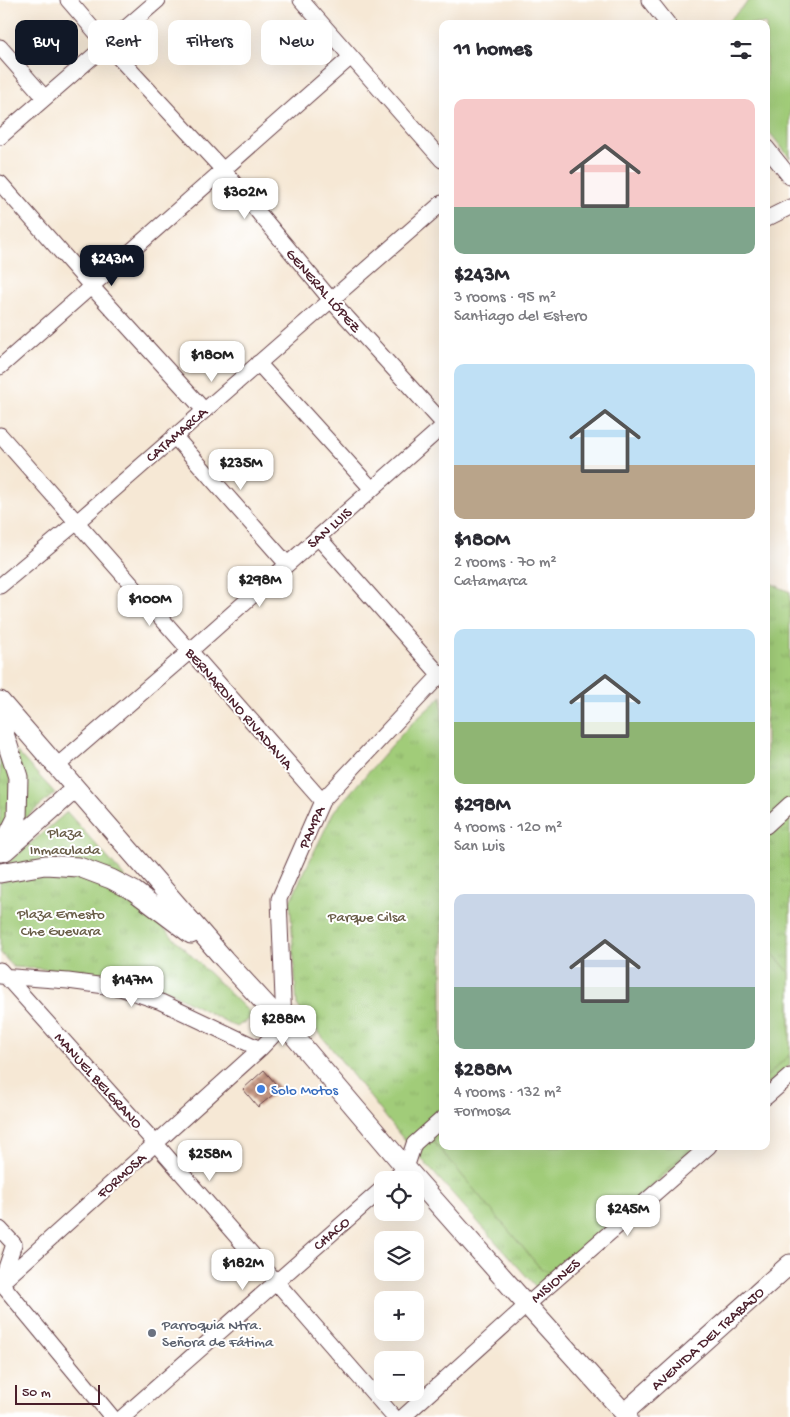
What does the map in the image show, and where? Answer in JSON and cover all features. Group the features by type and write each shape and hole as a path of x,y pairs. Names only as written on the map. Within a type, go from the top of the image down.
{"main road":[{"path":"0,701 224,959 284,1024 397,1171"},
{"path":"0,722 18,777 17,818 0,853"},
{"path":"0,853 75,789"},
{"path":"0,873 45,865 79,867 111,879 134,890 224,959"},
{"path":"424,1200 526,1305 626,1415"},
{"name":"AVENIDA DEL TRABAJO","path":"626,1415 790,1264"}],"street":[{"name":"GENERAL LÓPEZ","path":"68,0 88,23"},
{"path":"134,20 158,0"},
{"path":"301,0 439,157"},
{"path":"649,0 665,20"},
{"path":"0,47 45,98"},
{"path":"0,367 224,171 351,56"},
{"path":"0,137 88,60"},
{"name":"GENERAL LÓPEZ","path":"126,65 224,171 331,300 439,419"},
{"path":"770,152 790,177"},
{"path":"0,183 204,410"},
{"name":"CATAMARCA","path":"0,586 77,522 439,206"},
{"path":"770,217 790,207"},
{"path":"258,363 372,489"},
{"name":"SAN LUIS","path":"57,766 190,651 439,430"},
{"name":"BERNARDINO RIVADAVIA","path":"0,435 322,800"},
{"path":"174,436 286,564"},
{"path":"318,537 439,671"},
{"name":"PAMPA","path":"284,1024 279,899 322,800 439,677"},
{"path":"770,822 790,804"},
{"path":"2,974 68,980 120,988 161,1002 260,1049"},
{"name":"MANUEL BELGRANO","path":"2,974 156,1144 394,1417"},
{"name":"FORMOSA","path":"1,1283 260,1049 284,1024"},
{"path":"770,1094 790,1076"},
{"path":"400,1171 414,1144 439,1122"},
{"name":"MISIONES","path":"403,1417 526,1305 705,1150"},
{"name":"CHACO","path":"123,1417 374,1196"},
{"path":"0,1229 14,1244 1,1283 112,1417"}],"green space":[{"path":"750,0 790,0 790,158 770,133 770,20 729,20"},
{"path":"770,583 790,592 790,1065 770,1082"},
{"name":"Parque Cilsa","path":"439,699 439,1150 693,1150 537,1288 400,1135 297,1005 290,901 334,811 409,726"},
{"path":"0,723 17,818 0,839"},
{"path":"17,752 55,793 16,826"},
{"name":"Plaza Inmaculada","path":"67,812 130,883 3,867"},
{"name":"Plaza Ernesto Che Guevara","path":"68,872 93,879 137,902 249,1012 248,1020 236,1027 151,982 121,974 13,967 0,952 0,882 18,876"},
{"path":"770,950 790,973 790,1054 770,1073"},
{"path":"439,1137 439,1148 434,1142"},
{"path":"441,1150 688,1150 560,1270 551,1272 541,1269"}],"building":[{"name":"Solo Motos","path":"264,1070 280,1089 258,1107 243,1089"}],"place":[{"name":"Solo Motos","path":"261,1089"},
{"name":"Parroquia Ntra. Señora de Fátima","path":"152,1333"}]}
